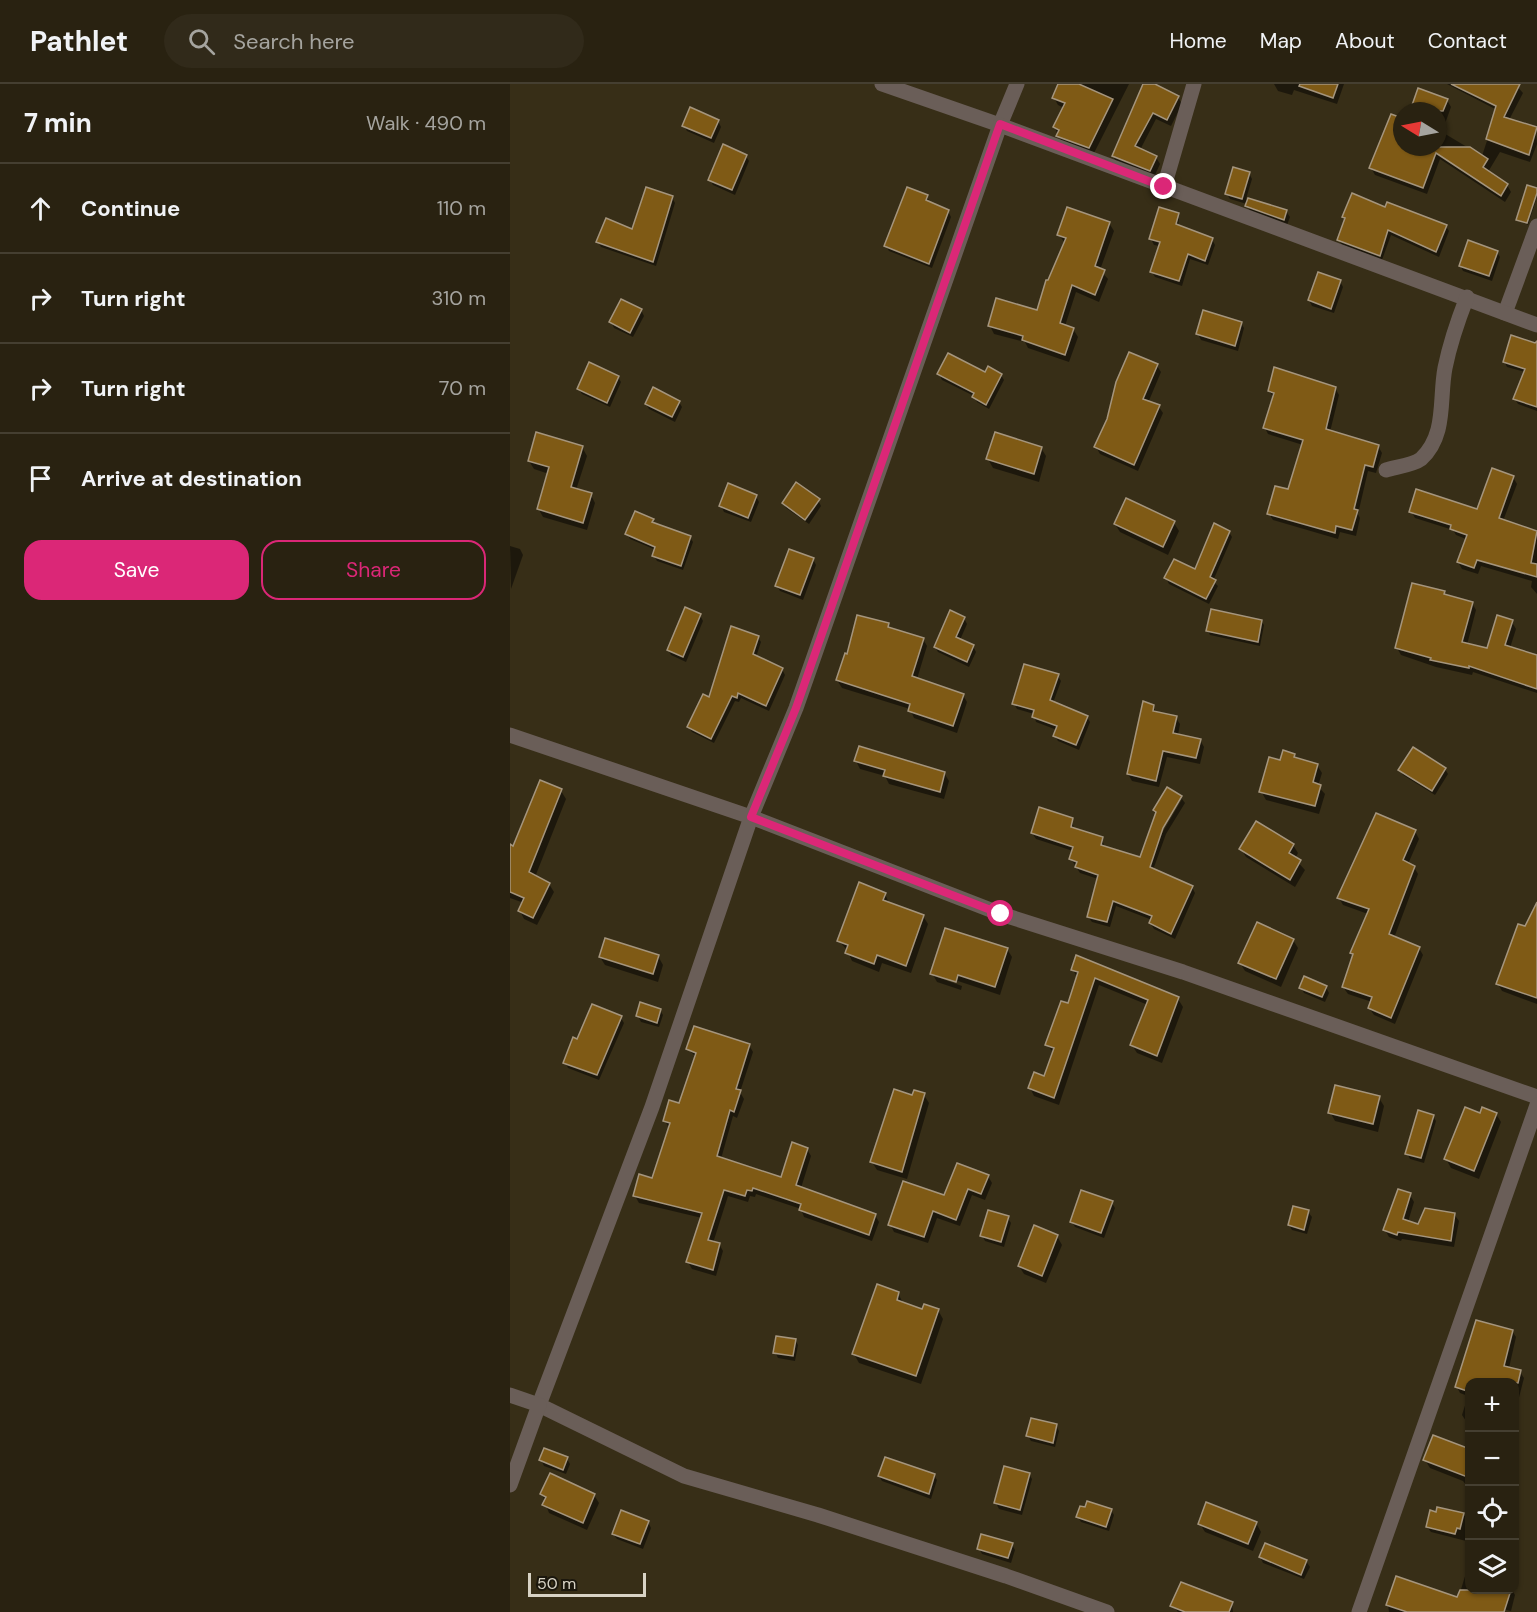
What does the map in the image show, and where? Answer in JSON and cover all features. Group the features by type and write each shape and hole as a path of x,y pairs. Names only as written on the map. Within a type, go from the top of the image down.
{"street":[{"path":"882,84 1000,124 1537,325"},
{"path":"510,1485 652,1107 751,817 796,708 1000,124 1017,84"},
{"path":"1164,187 1194,84"},
{"path":"1505,313 1537,226"},
{"path":"1386,470 1419,461 1433,445 1442,413 1445,369 1456,324 1467,297"},
{"path":"510,735 751,817 1001,914 1183,972 1537,1097"},
{"path":"1359,1612 1537,1106"},
{"path":"510,1395 539,1405 684,1476 829,1518 1107,1612"}],"building":[{"path":"1058,84 1079,84 1113,99 1089,148 1056,136 1059,130 1053,127 1065,103 1052,98"},
{"path":"1143,84 1155,84 1179,96 1167,120 1153,113 1135,146 1157,156 1150,171 1112,156"},
{"path":"1300,84 1338,84 1333,98 1299,86"},
{"path":"1451,84 1520,84 1504,117 1537,127 1529,155 1486,139 1496,106"},
{"path":"1418,88 1448,99 1447,102 1413,102"},
{"path":"690,107 719,120 711,138 682,126"},
{"path":"1391,114 1393,115 1393,156 1435,156 1423,188 1369,168"},
{"path":"723,144 747,155 732,190 708,180"},
{"path":"1447,147 1470,147 1488,159 1483,167 1508,184 1501,196 1441,156 1447,156"},
{"path":"1233,167 1250,172 1242,199 1225,194"},
{"path":"1527,185 1537,188 1537,193 1527,223 1516,220"},
{"path":"646,187 673,196 653,262 596,242 606,218 632,229"},
{"path":"907,187 928,195 926,200 949,210 929,264 884,246"},
{"path":"1352,193 1385,207 1387,202 1447,225 1436,252 1388,230 1380,256 1337,240 1345,218 1342,217"},
{"path":"1248,198 1287,210 1284,220 1245,206"},
{"path":"1067,207 1110,222 1095,266 1105,270 1095,295 1072,285 1060,323 1074,328 1065,355 1022,340 1023,336 988,326 996,298 1037,310 1046,280 1048,280 1066,238 1057,235"},
{"path":"1159,207 1179,213 1176,224 1213,238 1205,261 1188,254 1179,281 1150,272 1160,242 1149,239"},
{"path":"1468,240 1498,251 1489,276 1459,266"},
{"path":"1318,272 1341,280 1331,309 1308,300"},
{"path":"621,299 642,309 630,333 609,322"},
{"path":"1203,310 1242,322 1235,346 1196,334"},
{"path":"1511,335 1535,343 1537,341 1537,407 1513,399 1525,369 1503,362"},
{"path":"1129,352 1158,364 1143,399 1160,405 1134,465 1094,447 1107,419 1116,382"},
{"path":"948,353 985,372 988,366 1002,374 986,405 972,397 974,393 937,374"},
{"path":"589,362 619,376 607,403 577,389"},
{"path":"1274,367 1336,387 1326,429 1379,445 1373,467 1365,465 1354,509 1358,510 1352,530 1336,526 1335,533 1267,514 1275,486 1288,489 1303,440 1263,428 1274,393 1268,391"},
{"path":"653,387 680,401 672,417 645,404"},
{"path":"536,432 583,446 571,487 592,493 583,523 537,509 549,467 528,461"},
{"path":"995,432 1042,447 1034,474 986,459"},
{"path":"1492,468 1514,476 1499,518 1537,531 1531,563 1537,564 1537,577 1477,560 1474,568 1457,562 1467,535 1450,529 1451,525 1409,512 1416,489 1477,509"},
{"path":"796,482 820,499 805,520 782,503"},
{"path":"728,483 757,495 748,518 719,506"},
{"path":"1126,498 1175,521 1163,547 1114,524"},
{"path":"635,511 654,519 652,522 691,536 681,566 652,556 655,547 625,534"},
{"path":"1214,523 1230,531 1210,577 1216,580 1206,599 1164,578 1174,559 1195,569"},
{"path":"789,549 814,558 800,595 775,586"},
{"path":"1412,583 1445,591 1444,594 1473,602 1462,642 1487,648 1497,615 1513,620 1505,645 1537,655 1537,689 1469,666 1469,668 1430,660 1431,658 1395,648"},
{"path":"685,607 701,614 683,657 667,650"},
{"path":"1211,609 1262,620 1258,642 1206,631"},
{"path":"950,610 965,617 956,637 974,645 967,662 934,647"},
{"path":"857,615 889,623 888,627 924,638 912,676 964,694 953,726 908,711 910,704 836,680 845,653 847,654"},
{"path":"731,626 759,636 753,654 783,668 766,706 738,693 737,698 732,696 711,739 687,727 703,694 709,697"},
{"path":"1024,664 1059,674 1050,700 1088,716 1076,745 1053,736 1057,726 1032,717 1034,710 1012,704"},
{"path":"1143,701 1154,705 1153,711 1177,716 1173,733 1201,739 1196,758 1163,751 1156,781 1127,774"},
{"path":"859,746 945,772 940,792 883,776 885,770 854,761"},
{"path":"1413,747 1446,768 1432,791 1398,770"},
{"path":"1283,750 1295,754 1294,757 1318,764 1313,782 1321,785 1315,806 1259,792 1269,757 1280,760"},
{"path":"540,780 562,789 529,872 550,883 533,918 518,911 524,898 510,892 510,844 513,846"},
{"path":"1167,787 1182,796 1163,828 1150,867 1193,886 1171,934 1149,923 1152,916 1113,901 1107,922 1087,917 1098,875 1075,867 1077,862 1069,859 1073,847 1031,833 1039,807 1073,818 1071,827 1103,837 1101,845 1140,857 1156,812 1153,810"},
{"path":"1376,813 1416,830 1403,860 1415,866 1389,934 1420,947 1391,1018 1368,1008 1372,997 1342,987 1353,954 1350,953 1369,909 1337,898"},
{"path":"1256,821 1294,844 1289,853 1301,860 1290,880 1239,849"},
{"path":"859,882 886,893 883,900 924,915 906,966 877,955 874,964 845,953 848,945 837,941"},
{"path":"1537,902 1537,998 1496,984 1518,924 1525,926"},
{"path":"1257,922 1294,939 1276,979 1238,963"},
{"path":"945,928 1008,948 995,987 958,975 956,982 930,974"},
{"path":"605,938 659,955 653,974 599,957"},
{"path":"1076,955 1179,997 1157,1056 1130,1045 1148,1000 1095,978 1054,1098 1028,1088 1034,1072 1044,1076 1054,1048 1045,1045 1061,1001 1068,1003 1078,972 1071,970"},
{"path":"1304,976 1327,986 1322,997 1299,988"},
{"path":"640,1002 661,1009 657,1023 636,1016"},
{"path":"592,1004 622,1016 597,1075 563,1063 573,1037 577,1039"},
{"path":"694,1026 750,1044 736,1089 741,1090 734,1112 730,1110 717,1156 781,1177 792,1142 808,1148 796,1185 876,1214 869,1235 799,1210 801,1204 753,1188 752,1191 747,1190 745,1196 724,1190 708,1240 720,1243 713,1270 686,1262 702,1213 633,1196 639,1174 652,1178 670,1123 663,1121 669,1100 679,1103 696,1053 686,1049"},
{"path":"1335,1085 1380,1096 1373,1124 1328,1113"},
{"path":"894,1089 912,1095 914,1090 925,1093 902,1172 870,1162"},
{"path":"1465,1107 1480,1113 1482,1107 1497,1113 1474,1171 1444,1159"},
{"path":"1418,1110 1434,1115 1421,1158 1405,1154"},
{"path":"957,1163 989,1175 981,1194 968,1189 956,1220 933,1211 924,1237 888,1225 903,1181 944,1195"},
{"path":"1398,1189 1411,1193 1403,1219 1418,1224 1425,1208 1455,1213 1451,1241 1398,1232 1397,1235 1383,1230"},
{"path":"1081,1190 1113,1201 1101,1233 1070,1222"},
{"path":"1293,1206 1309,1210 1304,1230 1288,1225"},
{"path":"988,1210 1009,1216 1001,1242 980,1236"},
{"path":"1034,1225 1058,1235 1042,1276 1018,1266"},
{"path":"877,1284 899,1292 897,1300 922,1309 924,1304 939,1309 916,1376 852,1354"},
{"path":"1476,1320 1513,1330 1504,1366 1521,1370 1519,1379 1465,1378 1465,1390 1455,1387"},
{"path":"776,1336 796,1339 793,1356 773,1353"},
{"path":"1031,1418 1057,1424 1053,1443 1026,1436"},
{"path":"1433,1435 1465,1447 1465,1476 1423,1460"},
{"path":"544,1448 568,1457 563,1470 539,1460"},
{"path":"885,1457 935,1474 929,1494 878,1476"},
{"path":"1004,1466 1030,1473 1020,1510 994,1503"},
{"path":"550,1473 595,1494 583,1523 542,1505 546,1497 540,1494"},
{"path":"1087,1501 1112,1509 1106,1527 1076,1517 1080,1506 1085,1507"},
{"path":"1206,1502 1257,1522 1248,1544 1198,1524"},
{"path":"1437,1507 1464,1513 1460,1529 1457,1528 1455,1534 1426,1527 1430,1510 1436,1512"},
{"path":"621,1510 649,1521 640,1544 612,1534"},
{"path":"981,1534 1013,1543 1008,1558 977,1549"},
{"path":"1265,1543 1307,1560 1301,1575 1259,1557"},
{"path":"1396,1576 1457,1597 1460,1590 1465,1590 1465,1594 1510,1594 1504,1612 1407,1612 1386,1605"},
{"path":"1181,1582 1233,1602 1229,1612 1185,1612 1170,1606"}],"route":[{"path":"1001,914 751,817 796,708 838,582 1000,124 1164,187"}]}
